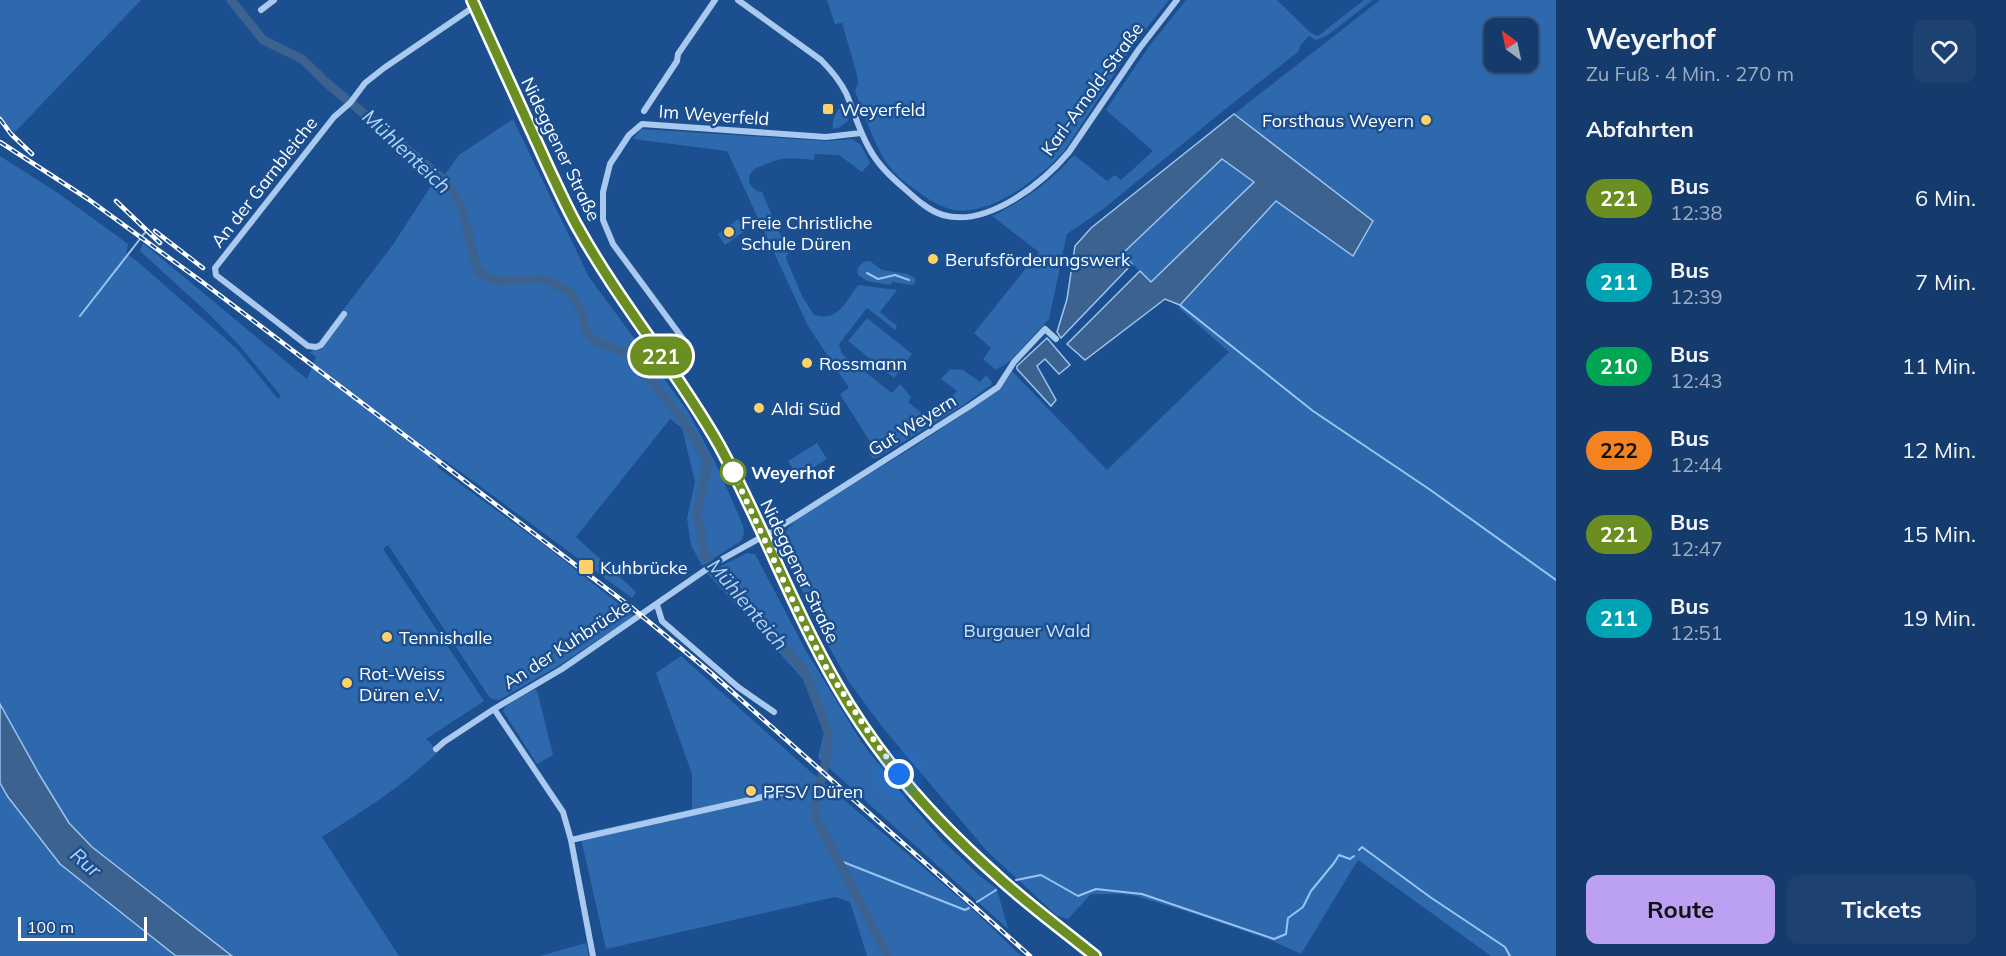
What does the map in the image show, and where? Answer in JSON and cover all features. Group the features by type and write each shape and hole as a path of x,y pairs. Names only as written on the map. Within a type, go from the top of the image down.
{"main road":[{"name":"Nideggener Straße","path":"473,3 576,225 602,268 696,407 733,472 826,667 871,736 913,792 952,834 998,877 1095,956"}],"street":[{"path":"261,10 274,0"},
{"path":"644,111 677,62 678,54 715,0"},
{"name":"Karl-Arnold-Straße","path":"738,0 822,60 845,91 861,133 879,164 891,178 930,208 958,218 987,212 1014,200 1060,163 1139,49 1177,0"},
{"name":"An der Garnbleiche","path":"344,314 321,345 308,346 214,272 215,268 340,110 354,98 365,83 473,3"},
{"name":"Im Weyerfeld","path":"686,343 613,244 603,220 603,192 610,164 629,135 642,124 826,137 861,133"},
{"name":"Gut Weyern","path":"763,536 998,387 1014,362 1046,329 1056,339"},
{"name":"An der Kuhbrücke","path":"436,749 494,709 562,669 703,571 763,536"},
{"name":"An der Kuhbrücke","path":"657,605 662,621 738,687 774,712"},
{"name":"An der Kuhbrücke","path":"494,709 563,812 571,840 593,956"},
{"path":"571,840 789,791"}],"green space":[{"path":"0,0 141,0 15,132 0,121"},
{"path":"827,0 1169,0 1134,44 1065,150 1055,160 1030,182 999,201 968,210 954,210 930,200 903,181 884,159 855,91 858,83 856,71 842,23 835,24"},
{"path":"1186,0 1277,0 1311,33 1318,36 1364,0 1373,0 1325,37 1316,40 1309,36 1300,46 1299,51 1102,210 1067,234 1049,319 1009,362 996,370 983,359 991,348 974,333 1039,252 992,216 1036,190 1074,155 1107,181 1115,175 1121,180 1153,151 1106,110 1150,45"},
{"name":"Burgauer Wald","path":"1380,0 1556,0 1556,956 1491,956 1358,860 1301,954 1273,941 1136,896 1091,894 1068,919 1056,915 986,850 883,728 849,682 825,640 783,549 786,531 796,519 915,446 998,391 1011,370 1107,470 1229,352 1179,308 1277,201 1353,255 1373,221 1234,114"},
{"path":"844,104 849,114 848,121 833,129 835,115"},
{"path":"513,119 589,277 687,410 716,464 743,525 744,534 741,541 702,566 691,545 687,518 695,482 682,428 670,419 576,537 636,592 632,598 443,459 437,467 552,551 634,616 560,665 499,700 490,698 388,545 383,549 484,701 426,739 439,751 411,776 322,837 399,956 232,956 92,847 69,823 0,704 0,156 58,193 128,244 126,254 137,261 236,348 278,399 281,396 239,345 208,313 140,251 143,243 307,379 316,357 310,353 392,246 433,183 446,173 459,155"},
{"path":"641,129 827,141 852,139 861,145 870,163 862,172 839,155 815,154 814,160 789,158 776,160 755,169 749,176 752,186 762,192 788,253 786,258 802,296 814,315 829,316 845,304 858,285 897,290 880,312 897,326 895,330 867,308 839,344 842,354 892,393 900,384 911,397 908,402 930,420 957,391 941,379 950,369 963,370 980,382 986,375 992,382 991,385 962,406 877,458 872,458 870,455 874,448 840,394 849,388 808,326 727,151 633,139"},
{"path":"1223,159 1254,182 1151,282 1122,254"},
{"path":"738,219 746,230 725,245 718,234"},
{"path":"870,261 882,270 907,274 915,278 915,282 913,285 892,282 891,285 867,281 858,275 857,269 863,262"},
{"path":"867,318 912,354 894,378 848,341"},
{"path":"817,443 827,459 798,477 788,461"},
{"path":"747,553 755,554 805,649 862,743 906,799 944,842 997,889 1008,929 818,758 824,732 804,680 707,573"},
{"name":"PFSV Düren","path":"681,656 804,766 971,908 1021,956 867,956 850,902 835,897 606,949 580,834 692,809 692,774 656,673"},
{"path":"535,689 553,755 537,764 503,711 506,706"},
{"path":"0,783 8,797 60,864 176,956 0,956"},
{"path":"586,943 589,956 540,956"}],"water":[{"path":"1234,114 1373,221 1353,256 1276,201 1180,305 1165,299 1085,360 1067,344 1140,271 1151,282 1254,182 1222,159 1122,254 1132,264 1061,338 1057,332 1067,299 1075,246 1091,228"},
{"path":"1047,338 1070,365 1059,374 1045,359 1037,366 1056,400 1051,406 1017,369 1017,366"},
{"name":"Rur","path":"0,704 69,823 92,847 232,956 176,956 60,864 8,797 0,783"}],"waterway":[{"name":"Mühlenteich","path":"231,0 263,40 302,59 329,85 447,182 461,205 478,271 494,281 545,279 570,292 583,314 585,330 595,341 630,355 683,420 708,462 697,512 705,556 804,670 829,734 825,766 816,797 816,818 888,956"},
{"path":"80,316 147,230"},
{"path":"867,273 878,279 895,275 909,280"},
{"path":"1180,305 1313,411 1429,489 1556,580"},
{"path":"1359,850 1362,847 1430,897 1505,947 1510,956"},
{"path":"1016,880 1041,875 1078,896 1096,889 1142,894 1274,939 1286,934 1288,918 1303,907 1311,891 1339,855 1350,859 1354,856"},
{"path":"838,860 965,910 969,908"},
{"path":"977,902 996,890"}],"railway":[{"path":"0,119 11,134 32,154"},
{"path":"0,142 88,199 201,281 631,607 711,673 1030,956"},
{"path":"116,201 160,243"},
{"path":"155,231 203,268"}],"bus line":[{"name":"221","path":"472,0 576,225 718,444 755,517 799,614 838,688 913,792 952,834 998,877 1095,956"}],"place":[{"name":"Weyerfeld","path":"828,109"},
{"name":"Forsthaus Weyern","path":"1426,120"},
{"name":"Freie Christliche Schule Düren","path":"729,232"},
{"name":"Berufsförderungswerk","path":"933,259"},
{"name":"Rossmann","path":"807,363"},
{"name":"Aldi Süd","path":"759,408"},
{"name":"Weyerhof","path":"733,472"},
{"name":"Kuhbrücke","path":"586,567"},
{"name":"Tennishalle","path":"387,637"},
{"name":"Rot-Weiss Düren e.V.","path":"347,683"},
{"name":"PFSV Düren","path":"751,791"}],"route":[{"path":"733,472 826,667 838,688 899,774"}]}
